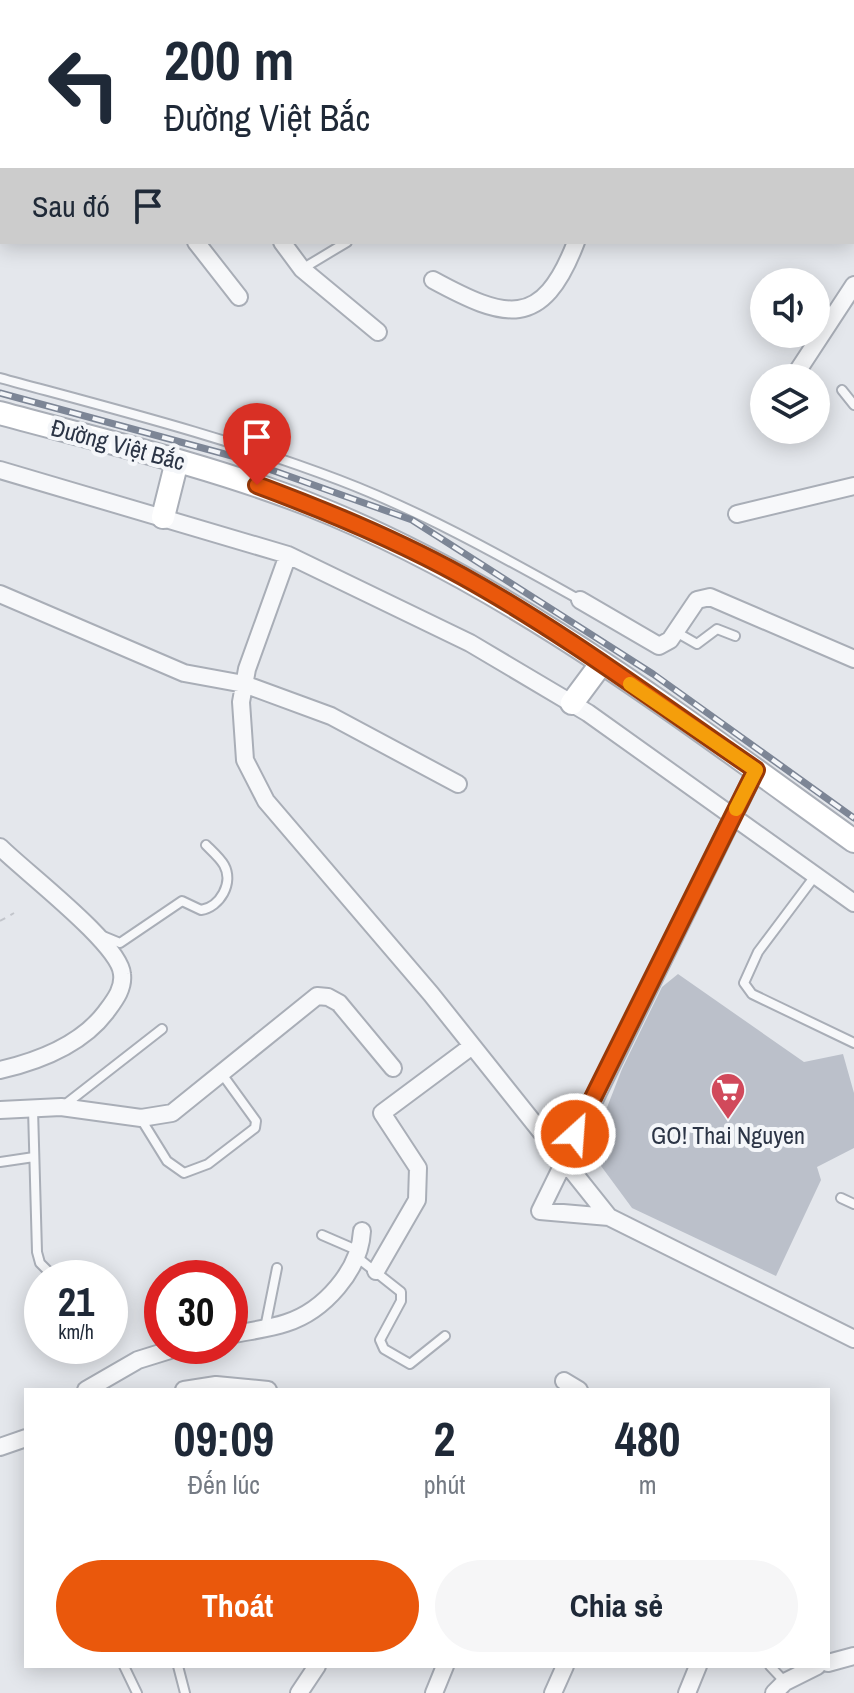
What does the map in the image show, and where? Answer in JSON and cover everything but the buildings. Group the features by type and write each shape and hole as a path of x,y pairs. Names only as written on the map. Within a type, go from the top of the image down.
{"main road":[{"name":"Đường Việt Bắc","path":"0,413 231,476 310,505 462,576 601,664 854,841"},
{"path":"163,517 177,461"},
{"path":"572,703 601,664"}],"street":[{"path":"198,244 239,297"},
{"path":"283,244 302,269 378,332"},
{"path":"433,280 481,306 521,310 545,295 563,276 575,244"},
{"path":"802,364 854,285"},
{"path":"0,470 288,555 470,643 572,703 854,903"},
{"path":"737,514 854,486"},
{"path":"288,555 244,684 241,702 245,760 251,778 609,1217"},
{"path":"0,594 184,673 244,684 331,716 458,784"},
{"path":"580,600 653,646 665,644 697,600 710,597 854,659"},
{"path":"756,770 562,1160 540,1211 609,1217 854,1339"},
{"path":"0,847 92,930 122,970 122,984 115,1000 101,1018 66,1046 31,1063 0,1070"},
{"path":"0,1110 61,1107 141,1118 172,1113 317,996 339,1003 393,1068"},
{"path":"376,1271 417,1200 418,1168 382,1113 472,1046"},
{"path":"248,1331 310,1311 359,1255 362,1231"},
{"path":"89,1388 144,1358"},
{"path":"197,1388 216,1385 247,1388"},
{"path":"0,1447 24,1439"},
{"path":"830,1662 854,1656"},
{"path":"302,1692 316,1668"},
{"path":"434,1693 444,1668"},
{"path":"553,1693 564,1668"},
{"path":"687,1693 697,1668"},
{"path":"787,1679 812,1668"}],"lane":[{"path":"302,269 344,244"},
{"path":"0,378 209,435 340,481 418,513 580,600"},
{"path":"842,390 854,405"},
{"path":"676,632 697,644 717,629 735,636"},
{"path":"92,930 120,943 182,901 201,910 209,909 227,887 224,865 206,845"},
{"path":"815,876 758,952 744,983 752,994 854,1043"},
{"path":"61,1107 162,1029"},
{"path":"141,1118 175,1168 184,1173 208,1164 255,1128 256,1121 222,1074"},
{"path":"33,1108 37,1252 41,1260"},
{"path":"0,1162 34,1157"},
{"path":"841,1198 854,1204"},
{"path":"322,1235 359,1255 399,1288 403,1296 382,1334 384,1349 410,1364 445,1336"},
{"path":"265,1328 277,1268"},
{"path":"125,1668 137,1693"},
{"path":"179,1668 185,1693"}],"path":[{"path":"0,921 14,913"}],"railway":[{"path":"0,393 232,456 412,520 653,674 854,818"}],"slow traffic":[{"path":"630,684 756,770 736,809"}],"place":[{"name":"GO! Thai Nguyen","path":"728,1121"}],"route":[{"path":"257,485 389,540 462,576 601,664 756,770 575,1134"}]}
